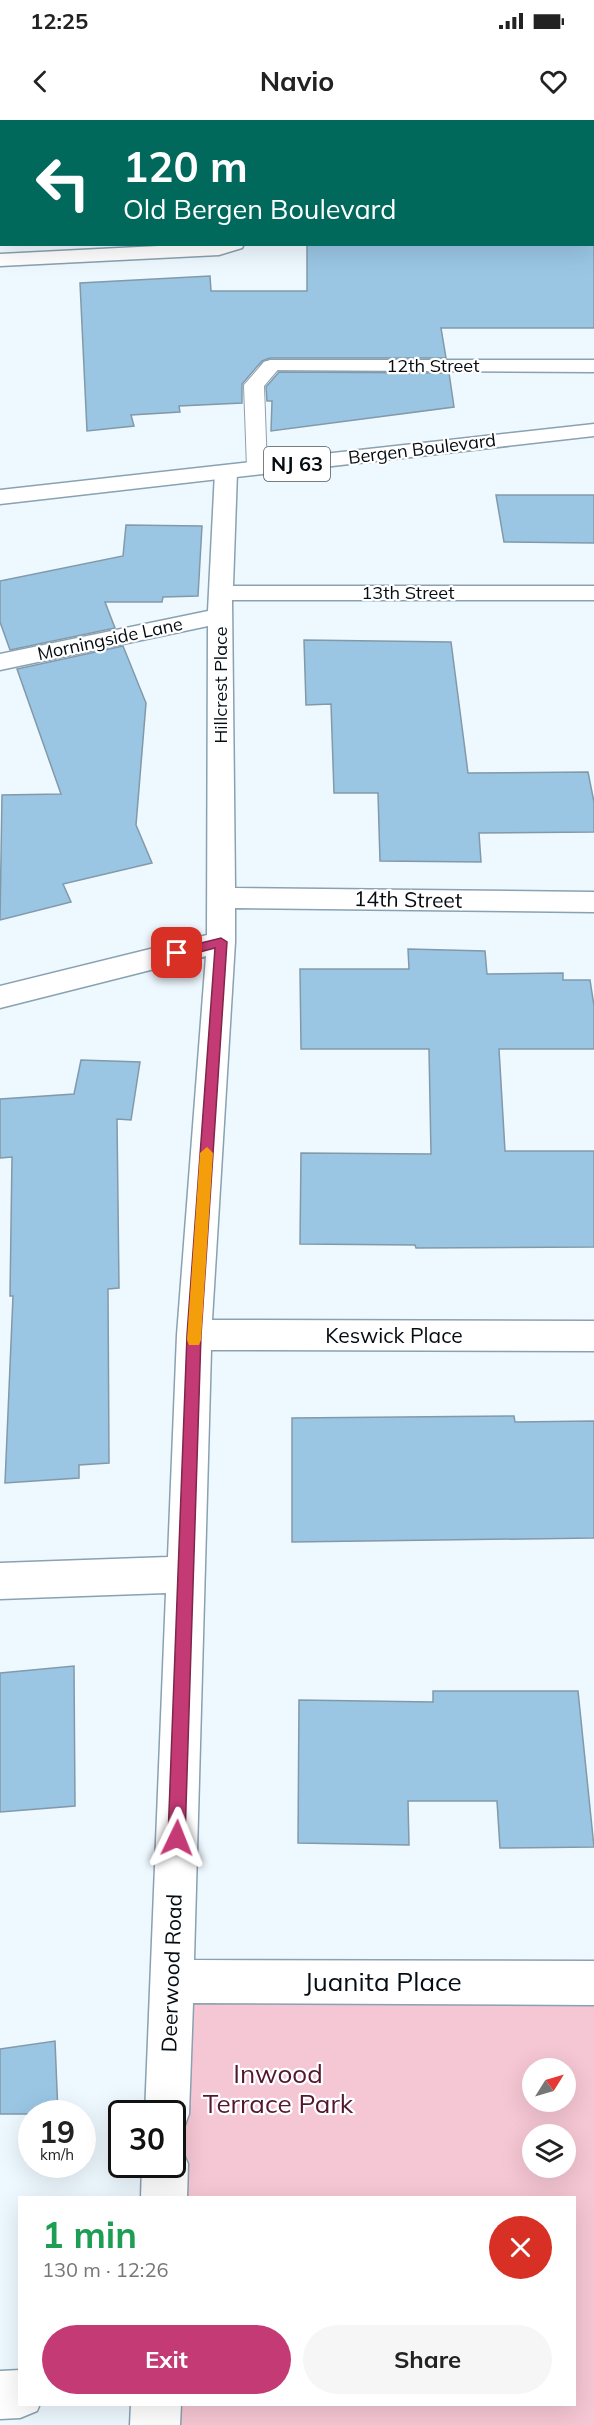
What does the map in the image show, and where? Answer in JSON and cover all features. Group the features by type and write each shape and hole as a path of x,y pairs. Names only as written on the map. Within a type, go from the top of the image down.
{"street":[{"path":"0,260 219,249 229,246"},
{"name":"12th Street","path":"272,366 594,366"},
{"name":"Bergen Boulevard","path":"0,497 594,430"},
{"name":"Hillcrest Place","path":"221,898 221,604 226,472"},
{"name":"13th Street","path":"221,604 594,593"},
{"name":"Morningside Lane","path":"0,662 221,604"},
{"name":"14th Street","path":"221,898 594,902"},
{"name":"Deerwood Road","path":"167,2100 194,1335 221,942 221,898"},
{"path":"0,998 221,942"},
{"name":"Keswick Place","path":"194,1335 594,1336"},
{"path":"0,1581 186,1574"},
{"name":"Juanita Place","path":"171,1981 594,1983"},
{"path":"164,2196 165,2178"},
{"path":"0,2395 18,2394"},
{"path":"155,2425 156,2406"}],"lane":[{"path":"257,468 254,385 272,366"}],"green space":[{"name":"Inwood Terrace Park","path":"171,1981 594,1983 594,2425 155,2425 156,2406 576,2406 576,2196 164,2196 169,2178 186,2178 186,2100 172,2100"}],"building":[{"path":"307,246 594,246 594,328 441,328 446,358 270,358 262,361 242,384 242,403 179,406 180,412 131,415 134,426 87,431 80,283 210,276 211,291 307,291"},
{"path":"279,372 449,373 454,407 271,431 272,401 267,401 266,387"},
{"path":"496,495 594,495 594,543 504,542"},
{"path":"126,525 202,526 198,596 163,597 162,602 105,602 115,628 10,650 0,622 0,581 123,556"},
{"path":"304,640 451,642 468,773 588,772 594,802 594,832 479,833 481,862 380,861 378,793 334,793 331,704 306,705"},
{"path":"123,646 146,703 136,825 152,863 63,884 71,902 0,920 2,795 61,794 17,669"},
{"path":"408,949 485,951 487,974 563,973 563,980 590,980 594,1006 594,1049 499,1049 505,1151 594,1151 594,1247 416,1248 415,1245 300,1244 301,1153 431,1154 429,1049 301,1049 300,969 409,969"},
{"path":"81,1060 140,1062 131,1120 117,1119 119,1288 108,1289 109,1463 79,1465 79,1478 5,1483 13,1296 10,1296 12,1157 0,1158 0,1099 74,1094"},
{"path":"514,1416 515,1422 594,1421 594,1538 292,1542 292,1418"},
{"path":"74,1666 75,1806 0,1812 0,1673"},
{"path":"433,1691 578,1691 594,1847 500,1848 497,1801 408,1801 409,1845 298,1843 299,1700 433,1702"},
{"path":"55,2041 57,2100 18,2100 18,2114 0,2114 0,2049"}],"slow traffic":[{"path":"194,1340 207,1153"}],"route":[{"path":"177,953 221,942 194,1335 177,1838"}]}
